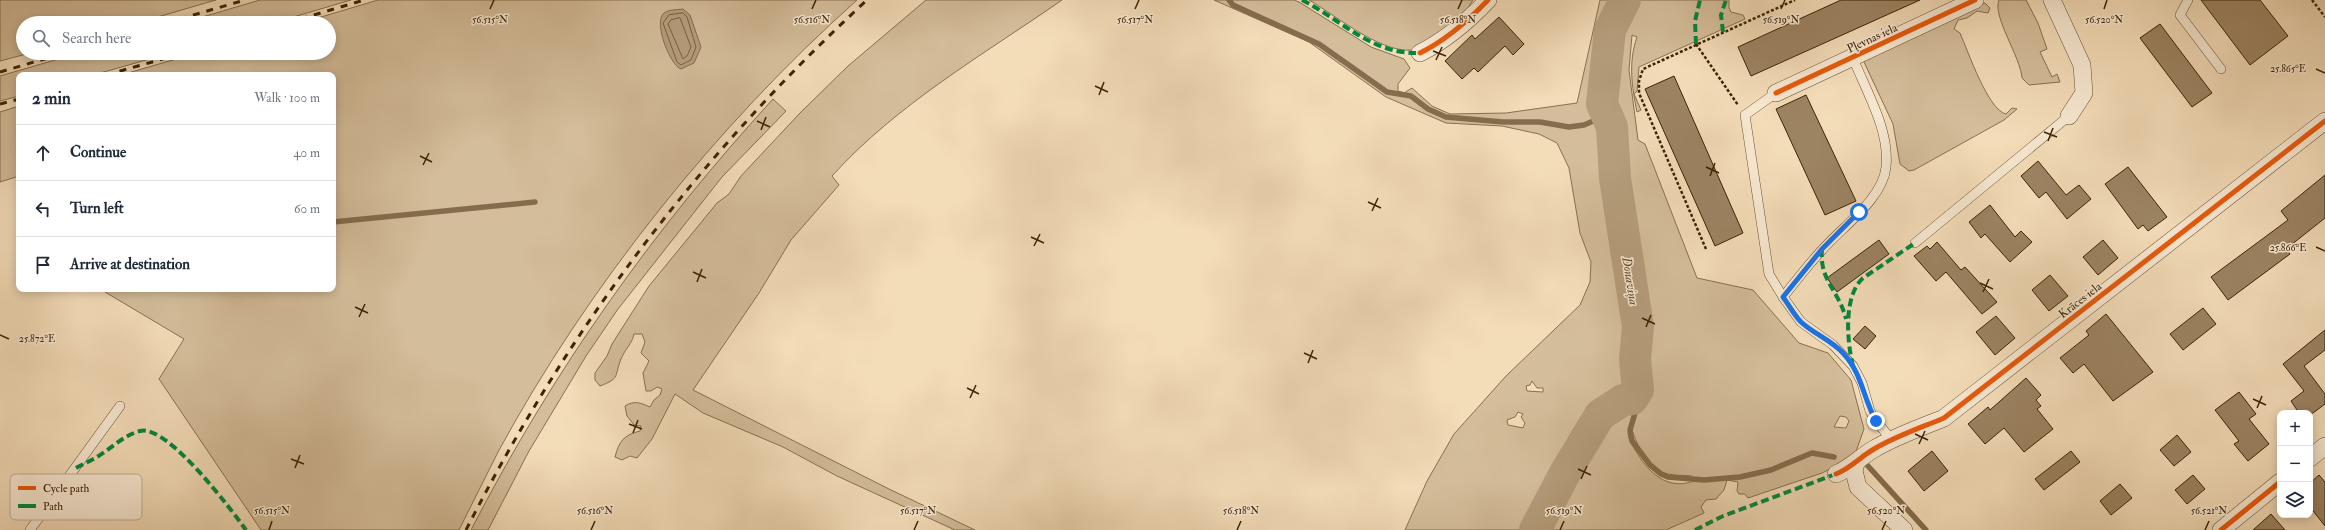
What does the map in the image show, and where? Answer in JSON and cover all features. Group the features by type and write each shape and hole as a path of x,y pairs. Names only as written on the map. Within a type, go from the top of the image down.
{"street":[{"path":"1420,52 1451,34 1488,0"},
{"name":"Pļevnas iela","path":"1776,93 1975,0"},
{"path":"2052,0 2082,65 2084,93 2069,116"},
{"name":"Krāces iela","path":"1836,474 1856,463 1871,451 1891,439 1944,418 2325,122"},
{"path":"2313,456 2325,446"},
{"path":"1856,463 1854,472 1858,487 1904,530"},
{"path":"2221,530 2277,484"}],"lane":[{"path":"2188,0 2180,15 2221,69"},
{"path":"1783,297 1822,249 1873,196 1881,184 1886,168 1886,150 1879,121 1853,58"},
{"path":"1776,93 1745,114 1769,274 1801,322 1843,353 1853,366 1862,383 1870,411 1891,439"},
{"path":"1915,243 2069,116"},
{"path":"71,474 120,406"},
{"path":"30,530 37,520"}],"path":[{"path":"1706,249 1639,93 1639,81 1643,68 1795,0"},
{"path":"2312,0 2325,17"},
{"path":"1696,44 1745,114"}],"shaded area":[{"path":"0,0 216,0 161,16 16,16 16,57 0,61"},
{"path":"260,0 351,0 297,16 206,16"},
{"path":"378,0 857,0 754,100 658,211 614,269 572,329 533,390 498,452 459,530 261,530 159,379 184,339 105,292 336,292 336,72 131,72 173,60 336,60 336,16 324,16"},
{"path":"926,0 1062,0 913,103 857,150 832,176 839,185 791,240 759,293 693,390 889,489 975,530 955,530 837,476 783,447 703,413 675,394 652,439 637,458 630,456 622,460 615,457 620,443 630,434 640,431 641,426 634,425 627,416 625,406 631,403 641,403 650,407 654,400 660,395 662,389 657,387 651,391 646,391 643,373 649,361 641,353 645,342 642,334 634,334 632,341 621,359 616,376 611,381 600,386 595,380 595,373 607,356 612,344 649,286 717,203 729,194 741,176 800,113 848,66"},
{"path":"1214,0 1294,0 1299,2 1371,47 1404,59 1410,68 1398,84 1398,91 1404,93 1412,88 1432,106 1450,114 1506,113 1577,103 1600,0 1729,0 1729,8 1731,12 1743,15 1745,19 1639,67 1637,91 1634,94 1632,84 1632,56 1637,37 1632,35 1629,70 1638,140 1645,144 1697,278 1753,290 1799,343 1828,353 1851,380 1864,429 1854,457 1822,473 1748,498 1745,494 1739,494 1737,491 1738,482 1727,480 1724,490 1716,499 1706,500 1701,507 1704,513 1666,530 1405,530 1427,481 1454,434 1506,376 1580,305 1590,282 1591,262 1580,233 1569,168 1557,143 1539,134 1502,126 1446,123 1386,97 1309,42","holes":["1634,282 1641,319 1638,353 1640,385 1637,387 1631,355 1635,326 1627,286","1532,381 1537,388 1543,388 1543,392 1527,391 1526,386 1530,385","1518,412 1523,414 1521,417 1525,423 1523,428 1508,425 1507,420 1515,417","1840,416 1846,417 1849,421 1846,428 1834,427","1632,430 1637,443 1655,468 1668,474 1692,476 1694,481 1683,484 1663,480 1646,466 1634,448 1628,433"]},
{"path":"1309,0 1473,0 1462,17 1418,49 1405,50 1377,42 1347,25"},
{"path":"1999,0 2026,0 2038,23 2047,49 2040,52 2052,77 2057,74 2060,82 2029,85 2022,78 2017,60 2000,16 1998,7"},
{"path":"1985,3 1990,8 1988,13 1977,11 1967,18 1958,20 1954,29 1960,33 1979,79 1992,102 1999,110 2006,114 2012,108 2017,109 2004,120 1914,170 1909,171 1900,164 1893,124 1864,62 1865,58"},
{"path":"55,60 146,60 104,72 16,72 16,97 0,101 0,76"},
{"path":"1634,95 1641,110 1637,112"},
{"path":"773,99 786,111 722,177 618,309 586,356 529,451 488,530 471,530 536,414 607,304 686,200"},
{"path":"16,107 16,177 0,182 0,112"}],"water":[{"path":"683,9 690,15 701,47 694,63 681,69 672,60 664,44 660,26 661,19 665,12"}],"building":[{"path":"1841,0 1920,0 1751,76 1738,47"},
{"path":"2201,0 2260,0 2288,36 2250,65"},
{"path":"1499,17 1524,44 1513,55 1505,46 1478,72 1474,68 1462,79 1445,61 1472,35 1475,39"},
{"path":"2160,24 2212,93 2192,107 2140,38"},
{"path":"1674,76 1743,233 1715,246 1645,89"},
{"path":"1806,95 1856,201 1825,215 1776,109"},
{"path":"2038,161 2066,195 2079,185 2091,199 2067,219 2046,192 2039,198 2021,176"},
{"path":"2128,167 2167,217 2148,231 2143,225 2138,229 2105,184"},
{"path":"2325,175 2325,218 2286,249 2290,254 2228,300 2211,277 2288,220 2281,211"},
{"path":"1990,205 2015,237 2021,231 2032,242 2010,262 1985,234 1981,238 1969,222"},
{"path":"1879,240 1889,254 1837,292 1827,278"},
{"path":"2103,240 2118,258 2098,275 2083,257"},
{"path":"1937,242 1961,270 1965,267 1997,302 1982,314 1946,272 1936,281 1914,256 1927,246 1930,249"},
{"path":"2050,275 2068,296 2049,311 2032,290"},
{"path":"2203,308 2216,324 2183,350 2170,334"},
{"path":"2106,314 2153,372 2113,401 2084,364 2073,373 2060,358 2089,335 2086,331"},
{"path":"1996,316 2015,338 1995,355 1976,332"},
{"path":"1865,326 1876,336 1865,349 1853,339"},
{"path":"2325,330 2325,350 2304,366 2325,394 2325,404 2313,413 2313,410 2297,410 2291,401 2304,391 2283,364"},
{"path":"2026,378 2041,395 2036,400 2041,406 2037,409 2053,429 2024,452 2004,428 1985,444 1968,424 1988,407 1990,410"},
{"path":"2239,392 2256,414 2249,419 2269,444 2248,461 2234,444 2239,441 2215,410"},
{"path":"2177,435 2191,452 2174,466 2160,450"},
{"path":"1932,451 1948,471 1924,491 1908,471"},
{"path":"2071,451 2080,462 2044,490 2035,479"},
{"path":"2193,475 2205,489 2187,504 2175,490"},
{"path":"2319,475 2325,482 2325,526 2313,511 2313,480"},
{"path":"2120,484 2132,498 2111,515 2100,501"},
{"path":"2271,514 2285,530 2253,530"}],"waterway":[{"path":"1229,0 1233,5 1319,44 1387,92 1411,96 1428,109 1446,117 1503,122 1540,122 1569,127 1584,125 1607,115"},
{"name":"Donaviņa","path":"1535,530 1565,473 1600,415 1623,400 1632,399 1638,390 1635,359 1638,327 1615,178 1612,127 1602,104 1610,30 1625,0"},
{"path":"336,222 535,202"},
{"path":"1632,399 1635,413 1630,430 1632,441 1650,465 1661,474 1668,477 1704,480 1740,477 1771,470 1812,453 1834,457"},
{"path":"1868,466 1926,530"}],"railway":[{"path":"190,16 245,0"},
{"path":"310,16 364,0"},
{"path":"466,530 506,455 549,383 594,314 642,247 694,182 748,120 806,59 867,0"},
{"path":"0,72 41,60"},
{"path":"117,72 159,60"},
{"path":"0,104 16,100"}],"marked path":[{"path":"1302,0 1358,35 1372,42 1403,52 1420,53"},
{"path":"1696,44 1695,21 1700,0"},
{"path":"1723,32 1721,15 1726,0"},
{"path":"1853,366 1849,345 1848,320 1849,307 1857,286 1863,278 1915,243"},
{"path":"1822,249 1822,260 1826,278 1839,300 1846,319"},
{"path":"76,468 97,457 120,440 130,435 140,431 152,432 166,440 181,453 213,487 246,530"},
{"path":"1695,530 1723,516 1836,474"}],"cycle path":[{"path":"1420,53 1456,30 1488,0"},
{"path":"1776,93 1975,0"},
{"path":"1836,474 1846,469 1882,444 1944,418 2325,121"},
{"path":"2221,530 2277,484"}],"route":[{"path":"1859,212 1822,249 1783,297 1801,322 1843,353 1853,366 1868,397 1870,411 1876,421"}]}
